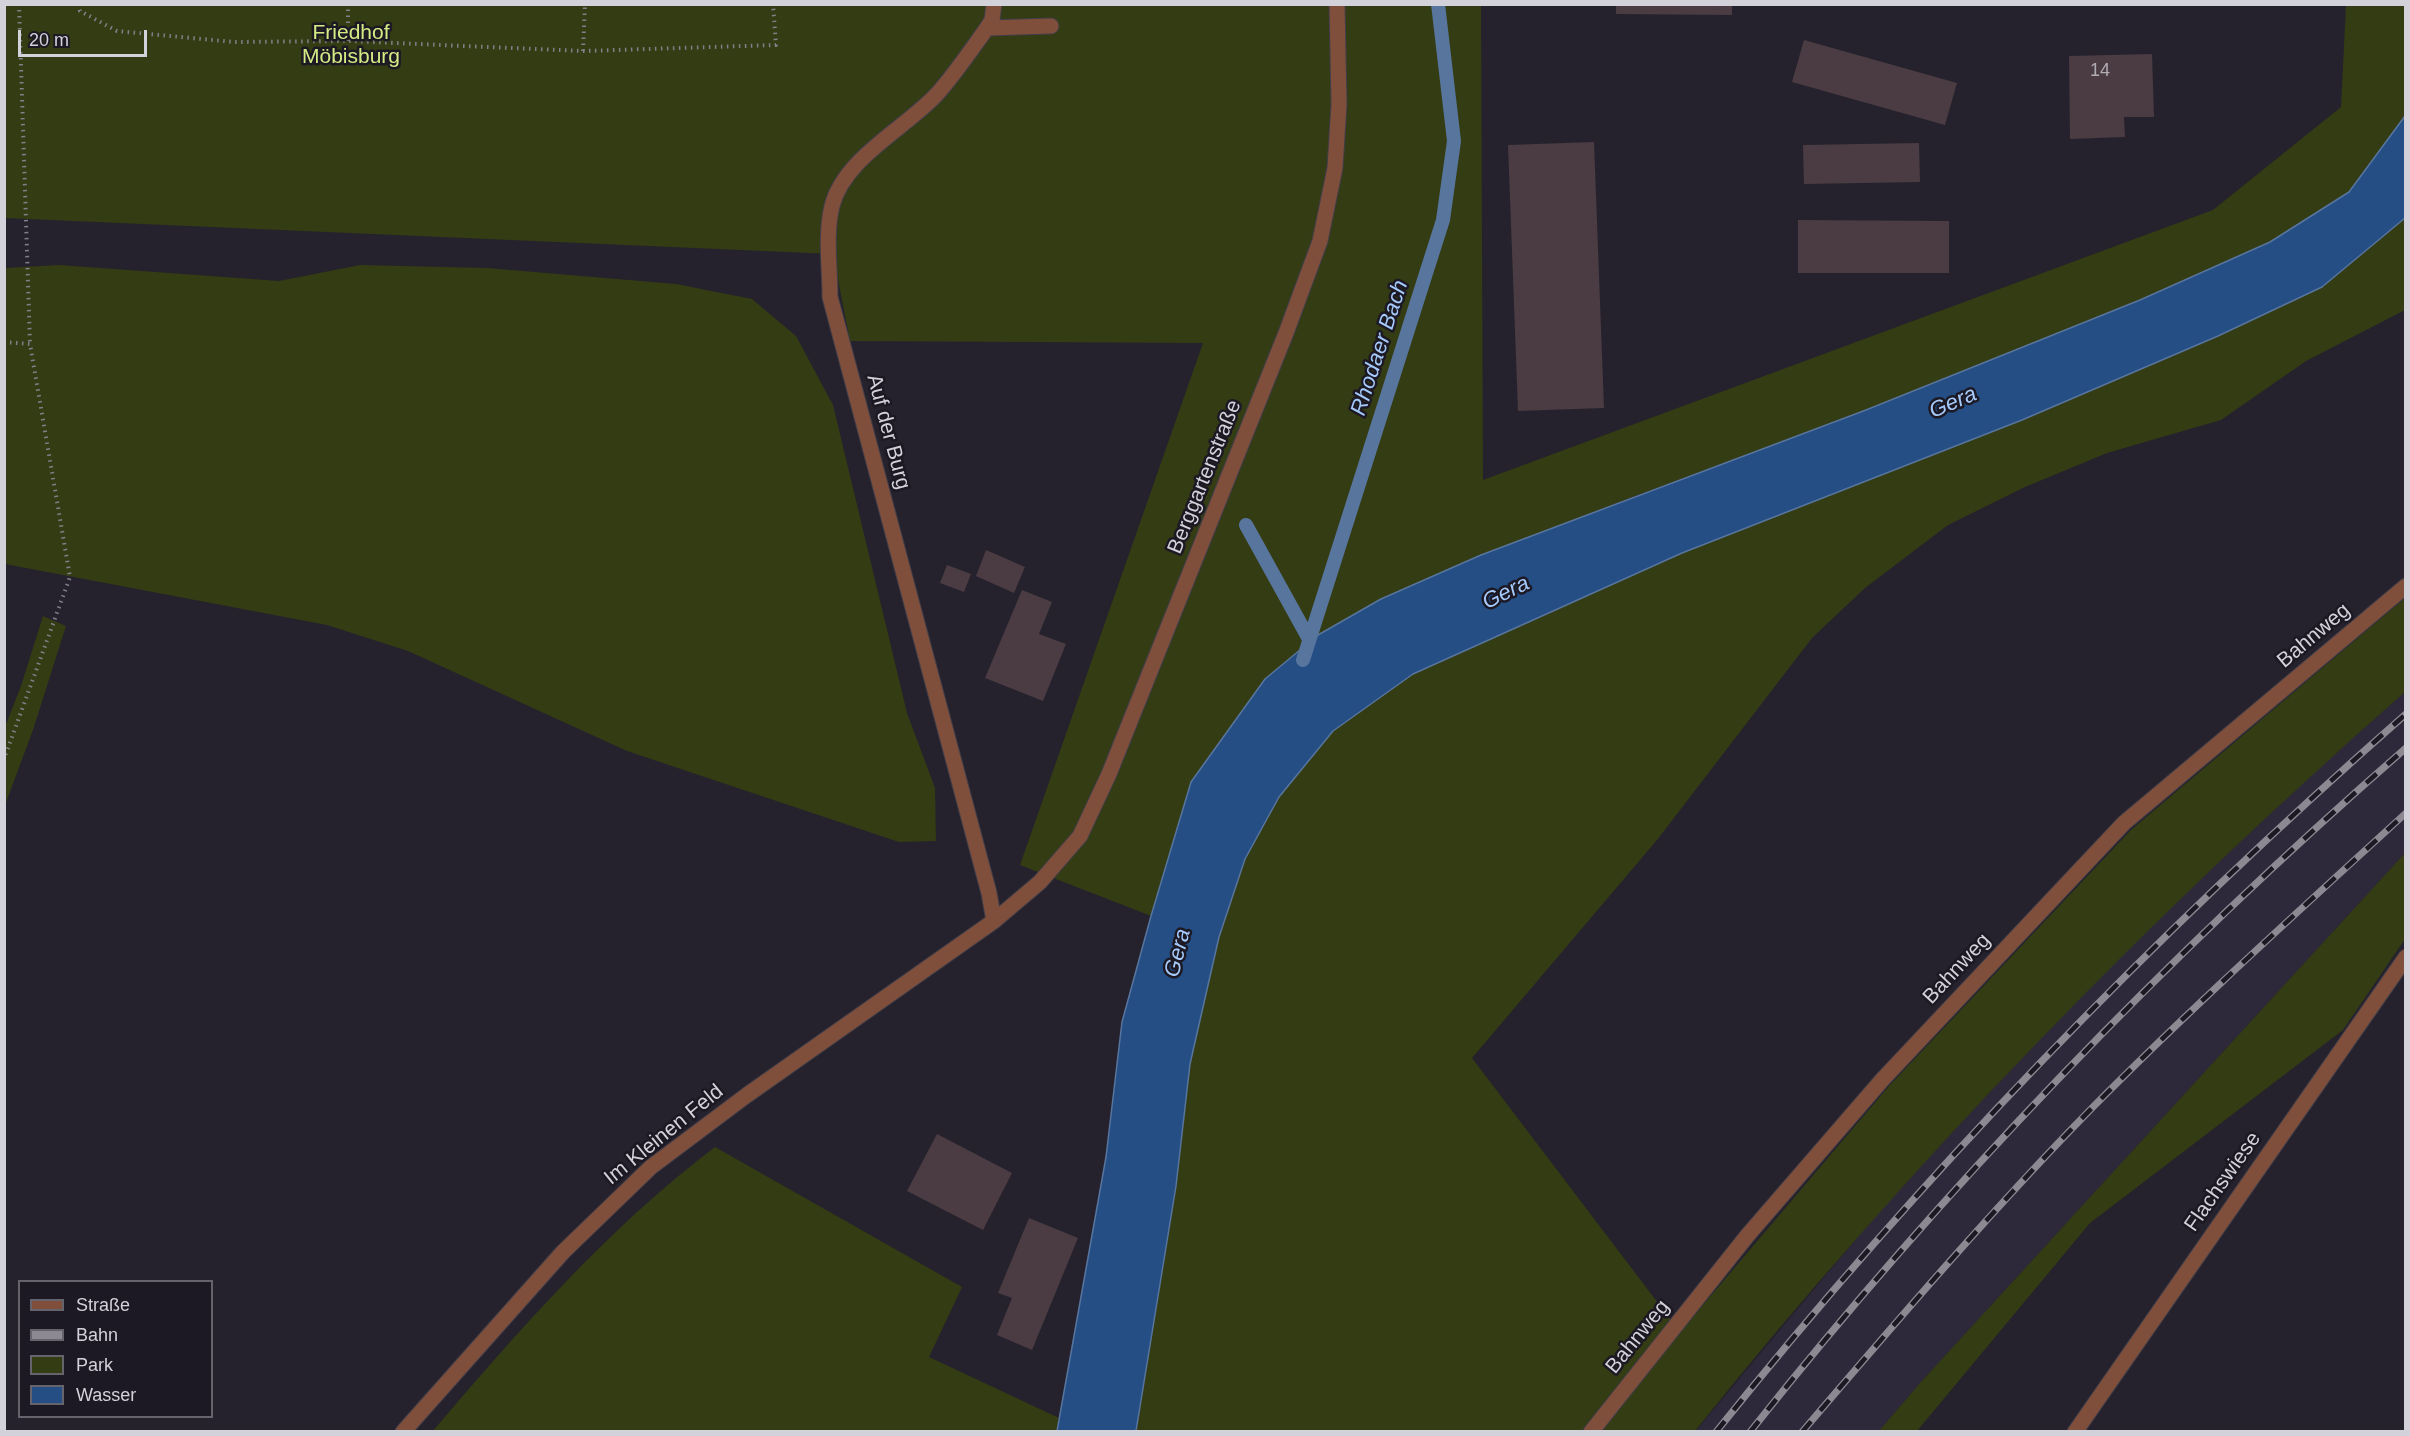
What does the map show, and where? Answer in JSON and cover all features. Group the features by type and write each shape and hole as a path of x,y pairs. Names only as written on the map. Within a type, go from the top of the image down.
{"street":[{"name":"Auf der Burg","path":"994,4 992,20 987,28 937,95 882,140 843,182 832,206 829,243 830,297 990,893 994,921"},
{"name":"Berggartenstraße","path":"994,921 1040,882 1080,836 1109,774 1286,333 1320,241 1335,168 1339,93 1337,4"},
{"path":"987,28 1050,26"},
{"name":"Bahnweg","path":"1591,1431 1747,1236 1882,1080 2124,823 2406,586"},
{"name":"Im Kleinen Feld","path":"403,1431 563,1252 651,1167 747,1095 994,921"},
{"name":"Flachswiese","path":"2075,1431 2406,957"}],"path":[{"path":"4,759 70,576 30,344 19,4"},
{"path":"78,4 80,11 117,31 234,42 348,41 583,51 776,45 773,4"},
{"path":"348,4 348,41"},
{"path":"583,51 585,4"},
{"path":"4,342 30,344"}],"shaded area":[{"path":"2405,692 2405,853 1920,1383 1879,1431 1695,1432 1882,1208 2029,1050 2155,922 2319,768"}],"green space":[{"name":"Friedhof Möbisburg","path":"4,5 1481,5 1483,480 2213,210 2341,107 2346,5 2405,5 2405,116 2349,192 2270,242 2140,300 1866,410 1622,501 1381,599 1318,635 1265,679 1191,782 1151,916 1020,865 1203,343 850,341 833,254 5,218"},
{"path":"2405,218 2405,310 2306,361 2221,420 2107,453 2025,487 1948,525 1865,588 1812,638 1657,840 1472,1058 1680,1332 1889,1086 2131,830 2405,598 2405,692 2216,865 2034,1046 1860,1235 1695,1431 1136,1432 1176,1186 1190,1064 1219,937 1245,859 1279,797 1333,731 1413,674 1682,553 2022,420 2218,336 2322,287"},
{"path":"59,265 279,281 360,265 487,268 676,284 752,299 796,336 833,405 907,713 935,788 936,841 899,842 627,751 408,651 327,625 5,564 5,268"},
{"path":"43,616 66,626 33,730 5,805 5,727 21,686"},
{"path":"2405,853 2405,939 2343,1030 2090,1223 1917,1431 1879,1431 1920,1383"},
{"path":"715,1147 962,1287 929,1357 1059,1418 1057,1432 432,1432 532,1318 601,1246 676,1178"}],"water":[{"name":"Gera","path":"2405,116 2405,218 2322,287 2218,336 2022,420 1682,553 1413,674 1333,731 1279,797 1245,859 1219,937 1190,1064 1176,1186 1136,1431 1057,1431 1106,1157 1122,1022 1151,916 1191,782 1265,679 1318,635 1381,599 1481,555 1866,410 2140,300 2270,242 2349,192"}],"building":[{"path":"1616,4 1732,4 1732,15 1616,14"},
{"path":"1804,40 1957,83 1945,125 1792,82"},
{"path":"2152,54 2154,117 2124,117 2125,137 2070,139 2069,56"},
{"path":"1594,142 1604,408 1518,411 1508,145"},
{"path":"1919,143 1920,182 1804,184 1803,145"},
{"path":"1798,220 1949,221 1949,273 1798,273"},
{"path":"986,550 1025,567 1014,593 976,576"},
{"path":"947,565 971,574 964,592 940,583"},
{"path":"1022,590 1052,602 1039,634 1066,644 1043,701 985,678"},
{"path":"937,1134 1012,1173 983,1230 907,1191"},
{"path":"1029,1218 1078,1238 1032,1350 997,1335 1012,1298 998,1293"}],"waterway":[{"name":"Rhodaer Bach","path":"1303,660 1443,220 1454,141 1438,4"},
{"path":"1246,525 1309,639"}],"railway":[{"path":"1716,1432 1876,1241 2045,1058 2222,882 2406,714"},
{"path":"1750,1432 1902,1250 2062,1075 2231,907 2406,748"},
{"path":"1802,1432 1908,1308 2092,1108 2208,995 2406,813"}]}
